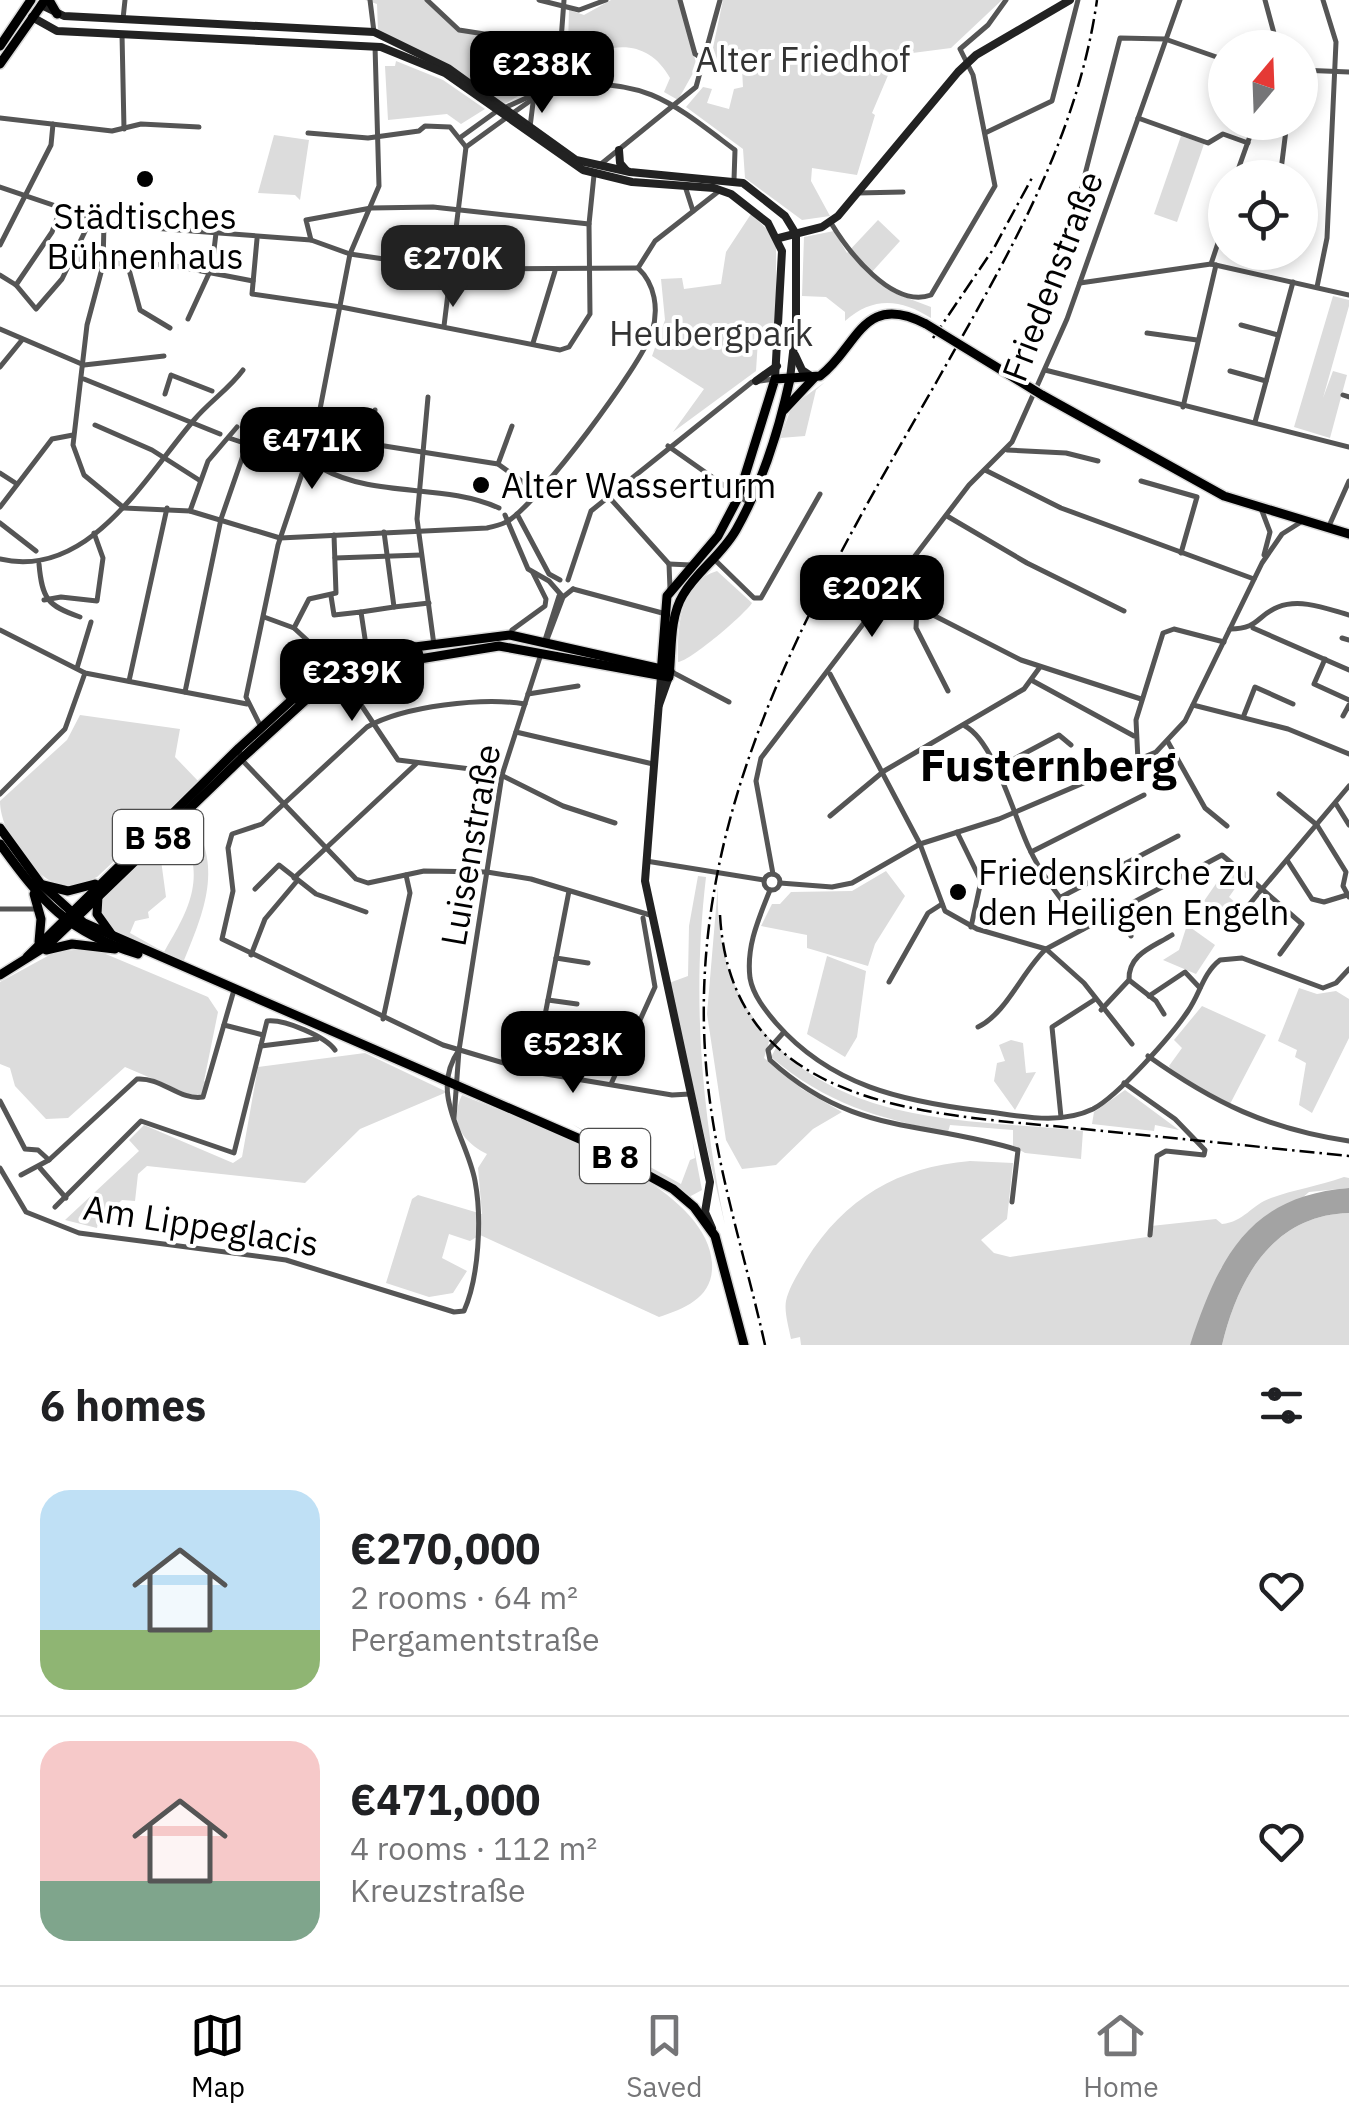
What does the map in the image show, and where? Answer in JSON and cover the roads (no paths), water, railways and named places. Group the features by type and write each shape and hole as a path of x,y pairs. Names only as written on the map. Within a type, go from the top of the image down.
{"main road":[{"path":"778,238 830,222 966,64 1070,0"},
{"path":"37,2 57,14 374,32 448,68 565,162 597,171 721,190 758,214 778,238 783,258 776,379 738,498 706,552 670,592 662,612 665,674"},
{"path":"0,64 32,17 37,2"},
{"path":"0,46 37,2"},
{"path":"32,17 57,31 375,46 444,73 567,156 597,171 734,180 785,216 796,234 795,353 782,412 749,503 716,561 683,594 674,618 658,710 646,862 646,916 690,1094 709,1195 705,1212 721,1251"},
{"path":"122,19 122,34"},
{"path":"374,32 375,46"},
{"path":"619,150 620,163 630,172"},
{"path":"721,190 734,180"},
{"path":"782,412 831,366 851,336 871,320 898,314 926,324 1155,462 1262,511 1349,534"},
{"path":"795,353 802,370 814,378"},
{"path":"756,381 778,366"},
{"path":"776,379 814,378"},
{"path":"706,552 716,561"},
{"name":"B 58","path":"0,975 39,948 265,731 338,670 367,653 501,636 665,674"},
{"name":"B 58","path":"338,670 485,648 543,648"},
{"name":"B 8","path":"0,828 36,885"},
{"name":"B 8","path":"0,844 68,919 126,950 212,980"},
{"path":"39,948 36,885 68,892 98,888 97,914 114,938"},
{"name":"B 8","path":"68,919 613,1155 672,1189 694,1207 721,1251 744,1345"},
{"name":"B 8","path":"39,948 72,944 126,950"},
{"path":"694,1207 709,1195"}],"street":[{"path":"122,19 125,0"},
{"path":"370,0 374,32"},
{"path":"427,0 458,30 561,46"},
{"path":"540,0 587,10 606,0"},
{"path":"680,0 695,54 706,61"},
{"path":"257,237 252,294 341,307 560,350 568,346 590,314 589,224 597,171 696,87 720,0"},
{"path":"830,222 852,257 895,291 923,298 931,295 993,192 985,133 961,56 963,43 988,25 1006,0"},
{"path":"985,133 1052,101 1078,0"},
{"name":"Friedenstraße","path":"774,874 756,771 761,758 947,516 1007,450 1080,283 1180,0"},
{"path":"1265,0 1273,30"},
{"path":"1317,288 1327,238 1336,42 1323,0"},
{"path":"444,326 466,147 504,113 535,100 558,81 562,4"},
{"path":"122,34 124,128"},
{"path":"1073,220 1120,38 1165,39 1208,54"},
{"path":"265,731 248,704 280,538 315,435 350,254 372,208 381,169 375,46"},
{"path":"1318,71 1349,72"},
{"path":"558,81 565,86 598,82 630,86 677,106 735,150 734,180"},
{"path":"460,137 552,87"},
{"path":"530,130 530,111 535,100"},
{"path":"0,118 112,132 141,124 199,126"},
{"path":"1138,118 1208,142 1226,134 1248,142 1242,160"},
{"path":"0,245 51,145 53,124"},
{"path":"308,134 380,136 437,125 450,127 466,147"},
{"path":"685,186 694,211"},
{"path":"0,187 104,223 310,240 350,254 452,269 555,272 638,268"},
{"path":"638,268 656,241 721,190"},
{"path":"857,193 903,192"},
{"path":"16,284 52,232 61,208"},
{"path":"310,240 306,220 372,208 456,210 589,224"},
{"path":"0,275 16,284 36,309 74,258 92,219"},
{"path":"104,223 103,262 92,298 72,435 84,475 124,508 190,511 280,538 506,523 571,454 650,336 654,321 652,286 638,268"},
{"path":"188,320 208,275 216,233"},
{"path":"74,258 128,266 165,264 252,281"},
{"path":"1080,283 1208,265"},
{"path":"128,266 140,310 170,328"},
{"path":"1183,406 1212,270"},
{"path":"1240,270 1349,295"},
{"path":"533,343 555,272"},
{"path":"1255,422 1293,282"},
{"path":"1241,325 1278,335"},
{"path":"0,329 84,365 164,356"},
{"path":"1146,333 1197,340"},
{"path":"0,367 22,340"},
{"path":"0,560 40,568 94,532 124,508 217,393 243,370"},
{"path":"1045,370 1349,447"},
{"path":"1230,371 1266,380"},
{"path":"164,394 172,375 217,393"},
{"path":"83,379 220,434"},
{"path":"555,587 564,580 587,517 608,496 756,381 776,379"},
{"path":"428,397 416,488 434,645"},
{"path":"369,446 376,410"},
{"path":"95,425 165,458 199,480"},
{"path":"498,464 512,426"},
{"path":"190,511 199,480 237,427"},
{"path":"0,508 57,436 72,435"},
{"path":"315,435 498,464 538,493"},
{"path":"185,692 221,519 247,444 229,438"},
{"path":"668,446 749,503"},
{"path":"1007,450 1066,453 1098,462"},
{"path":"323,469 358,483 449,492 499,508"},
{"path":"985,470 1061,508 1254,579"},
{"path":"0,473 17,484"},
{"path":"1328,528 1349,480"},
{"path":"1141,481 1197,497 1182,552"},
{"path":"716,561 754,598 760,598 820,494"},
{"path":"608,496 669,564 670,592"},
{"path":"129,682 166,508"},
{"path":"1262,511 1270,532 1262,563"},
{"path":"504,514 546,599 545,606 512,630"},
{"path":"517,514 546,569 572,589 674,618"},
{"path":"947,516 1027,564 1124,611"},
{"path":"1302,522 1282,534 1262,563 1194,705 1168,742 1138,761 1017,812 920,844 852,883 832,887 780,884 770,890 755,926 750,974 758,998 784,1032 836,1073 901,1100 1061,1118 1095,1108 1124,1083 1180,1023 1214,965 1234,957 1316,987 1332,985 1349,970"},
{"path":"0,523 36,551"},
{"path":"44,600 61,596 97,602 103,558 94,532"},
{"path":"384,532 394,608"},
{"path":"294,628 309,598 336,593 334,534"},
{"path":"334,558 422,554"},
{"path":"669,564 694,565"},
{"path":"40,568 44,600 54,609 80,617"},
{"path":"532,571 561,596 572,589"},
{"path":"888,592 1040,667 1141,699"},
{"path":"331,596 334,616 429,602"},
{"name":"Luisenstraße","path":"454,1087 502,775 561,596"},
{"path":"1252,628 1276,607 1299,603 1349,615"},
{"path":"917,608 916,628 948,691"},
{"path":"361,612 367,653"},
{"path":"264,617 294,628 338,670 406,772"},
{"path":"77,668 92,622"},
{"path":"1230,629 1252,628 1349,670"},
{"path":"0,630 86,673 248,704"},
{"path":"1138,761 1134,736 1141,699 1168,630 1224,642"},
{"path":"1323,658 1314,684 1349,702 1343,716"},
{"path":"830,816 884,772 1033,681 1040,667"},
{"path":"0,794 65,729 86,673"},
{"path":"829,673 920,844 950,916 971,927 1046,949 1084,983 1101,1010 1132,1044"},
{"path":"665,674 692,680 729,702"},
{"path":"1033,681 1134,736"},
{"path":"528,694 578,686"},
{"path":"1244,715 1255,687 1293,704"},
{"path":"525,704 500,700 454,706 373,724 262,824 238,830 229,841 233,892 222,939 383,1019 460,1050 534,1072 672,1095 690,1094"},
{"path":"1194,705 1244,715 1349,754"},
{"path":"965,726 972,730 995,769 1017,812 1031,852 1083,930"},
{"path":"516,732 654,764"},
{"path":"995,769 1059,735 1072,745"},
{"path":"1168,742 1205,808 1227,826"},
{"path":"240,753 347,874 362,882 442,870 487,872 569,891 646,916 655,987 612,1084"},
{"path":"398,760 502,775 564,806 615,823"},
{"path":"250,955 265,919 295,880 324,848 417,763"},
{"path":"1229,928 1349,786"},
{"path":"1279,794 1317,825 1341,862 1348,896 1324,902 1312,899 1287,860"},
{"path":"1031,852 1068,838 1144,795"},
{"path":"1336,804 1349,825"},
{"path":"957,832 981,881 971,927"},
{"path":"1060,898 1178,836"},
{"path":"978,1027 989,1021 1046,949 1222,855 1302,924 1280,954"},
{"path":"1341,862 1349,858"},
{"path":"646,862 764,880 774,874 780,884"},
{"path":"255,890 279,864 295,880 335,904 366,912"},
{"path":"383,1019 410,893 406,875"},
{"path":"764,880 770,890"},
{"path":"534,1072 569,891"},
{"path":"890,982 928,913 942,904"},
{"path":"0,909 39,909"},
{"path":"1118,911 1131,936"},
{"path":"1101,1010 1129,980 1129,966 1136,957 1172,935"},
{"path":"556,958 588,963"},
{"path":"1149,996 1185,972 1200,988"},
{"path":"1129,980 1164,1014"},
{"path":"21,1175 40,1168 137,1079 150,1080 192,1099 204,1098 234,990"},
{"path":"548,1000 577,1004"},
{"path":"1061,1118 1052,1027 1094,1000"},
{"path":"55,1207 141,1121 234,1153 263,1034 272,1020 320,1039 334,1050"},
{"path":"224,1025 263,1034"},
{"path":"784,1032 768,1050 770,1060 827,1101 868,1120 1018,1150 1012,1202"},
{"path":"260,1046 320,1039"},
{"name":"Luisenstraße","path":"454,1087 460,1050"},
{"path":"1148,1056 1177,1079 1262,1122 1349,1140"},
{"path":"1124,1083 1175,1119 1205,1150 1204,1156 1166,1150 1157,1156 1150,1235"},
{"name":"Am Lippeglacis","path":"0,1168 26,1212 79,1233 286,1260 454,1312 464,1311 478,1222 477,1193 448,1108 454,1087"},
{"name":"Am Lippeglacis","path":"454,1087 454,1125"},
{"path":"0,1101 25,1149 38,1150 49,1160"},
{"path":"40,1168 66,1198"}],"railway":[{"path":"765,1345 727,1194 710,1102 704,1002 712,906 732,813 761,724 799,636 1035,198 1073,102 1097,0"},
{"path":"933,338 994,248 1033,176"},
{"path":"720,915 733,980 761,1030 801,1066 851,1091 907,1107 966,1117 1349,1156"}],"place":[{"name":"Städtisches Bühnenhaus","path":"145,179"},
{"name":"Alter Wasserturm","path":"481,485"},
{"name":"Friedenskirche zu den Heiligen Engeln","path":"958,892"}],"district":[{"name":"Fusternberg","path":"1048,764"}],"park label":[{"name":"Alter Friedhof","path":"803,59"},
{"name":"Heubergpark","path":"711,333"}]}
